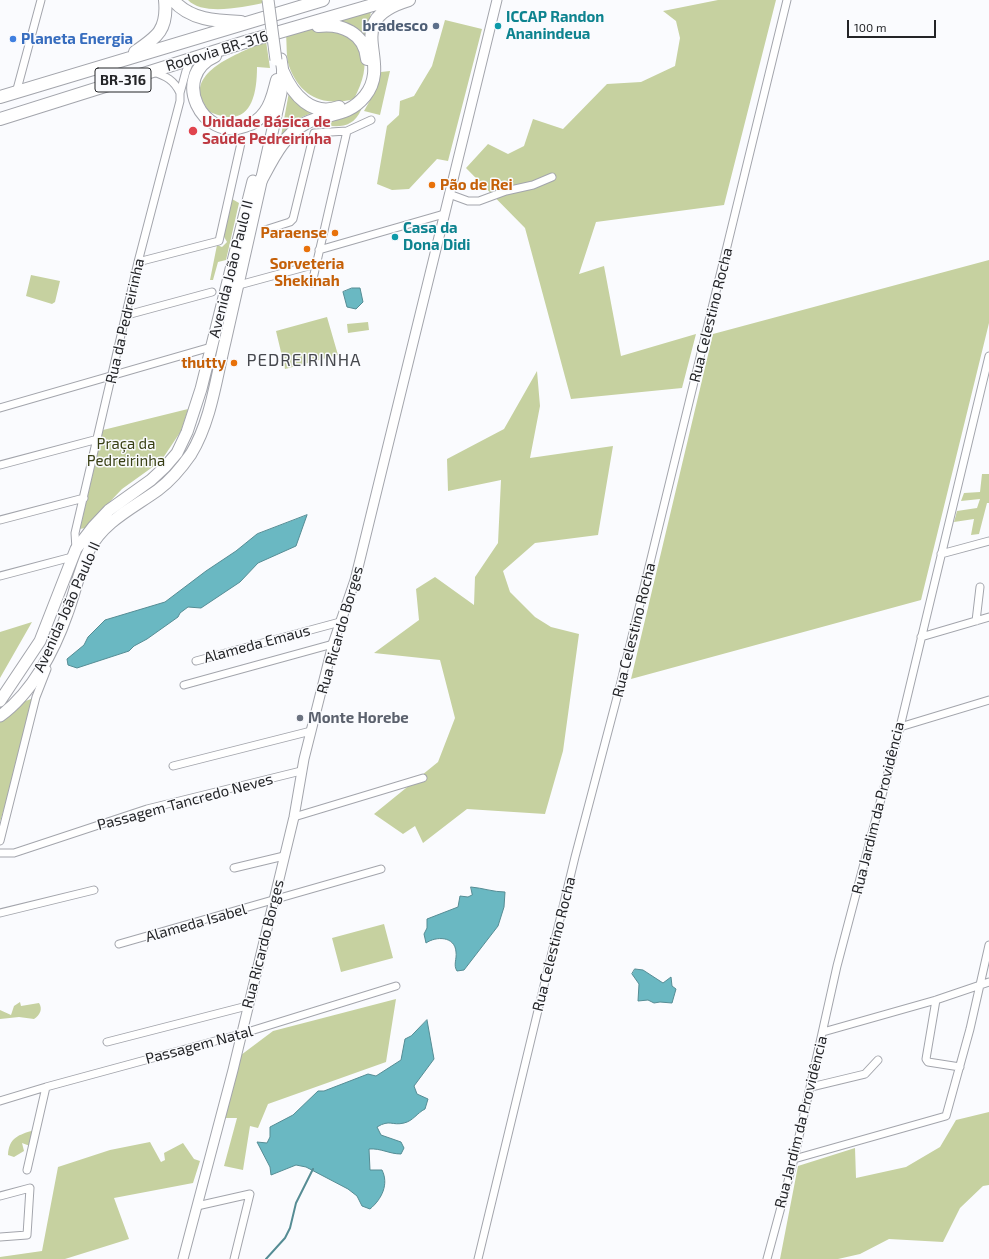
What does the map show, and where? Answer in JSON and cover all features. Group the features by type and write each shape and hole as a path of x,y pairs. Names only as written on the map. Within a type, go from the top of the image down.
{"highway":[{"path":"124,60 157,37 165,21 165,0"},
{"path":"173,0 187,12 199,18 248,23"},
{"name":"Rodovia BR-316","path":"0,97 248,23 312,2 324,0"},
{"name":"Rodovia BR-316","path":"0,119 245,42 390,0"},
{"path":"260,182 280,147 300,127 318,118 348,111 366,95 374,70 372,30 374,21 379,14 409,0"},
{"path":"245,42 209,59 200,67 193,80 195,102 202,113 218,126 235,130 255,123 266,112 280,76 302,102 323,109 337,108 354,99 364,85 367,70 365,47 359,38 340,26 327,24 291,29"}],"main road":[{"path":"268,0 279,59"},
{"path":"273,0 279,59"},
{"name":"Avenida João Paulo II","path":"0,716 10,709 45,663 67,615 81,568 97,538 122,514 159,489 180,468 198,440 215,382 239,285 260,182 281,93 279,59"},
{"name":"Avenida João Paulo II","path":"0,701 40,641 51,616 74,553 93,527 109,510 165,468 177,452 188,432 280,76"}],"street":[{"path":"16,93 41,0"},
{"name":"Rua Ricardo Borges","path":"183,1259 233,1070 294,817 301,771 333,644 354,580 497,0"},
{"name":"Rua Celestino Rocha","path":"478,1259 575,857 620,686 787,0"},
{"name":"Rua da Pedreirinha","path":"74,553 74,538 127,315 138,262 180,101 180,93 191,59"},
{"path":"152,72 166,77 173,82 180,93"},
{"path":"264,230 290,222 293,219 313,135 316,132 347,131 371,120"},
{"path":"312,283 347,131"},
{"path":"138,262 219,240 241,143"},
{"path":"449,194 468,201 478,201 506,191 533,185 552,177"},
{"path":"319,250 444,214"},
{"path":"239,285 316,264"},
{"path":"127,315 212,292"},
{"path":"0,408 112,374 211,347"},
{"name":"Rua Jardim da Providência","path":"767,1259 794,1159 837,966 900,727 989,356"},
{"path":"0,465 98,440"},
{"path":"0,520 84,498"},
{"path":"941,554 989,541"},
{"path":"0,576 74,553"},
{"path":"976,621 980,587"},
{"path":"0,841 36,697 42,679 64,637 67,615"},
{"path":"921,637 989,617"},
{"name":"Alameda Emaus","path":"196,661 340,622"},
{"path":"184,685 333,644"},
{"path":"900,727 989,700"},
{"path":"173,766 311,731"},
{"name":"Passagem Tancredo Neves","path":"0,853 14,853 148,809 301,771"},
{"path":"294,817 423,778"},
{"path":"234,868 284,856"},
{"name":"Alameda Isabel","path":"119,944 273,901 380,869"},
{"path":"0,913 94,890"},
{"path":"794,1159 946,1116 960,1068 989,945"},
{"path":"823,1032 936,1000 989,982"},
{"name":"Passagem Natal","path":"0,1101 241,1034 396,986"},
{"path":"936,1000 926,1057 928,1062 960,1068"},
{"path":"107,1042 248,1006"},
{"path":"810,1087 865,1074 878,1060"},
{"path":"26,1170 46,1087"},
{"path":"0,1196 30,1188 27,1235 0,1238"},
{"path":"197,1206 250,1194 234,1259"}],"green space":[{"path":"188,0 263,0 263,3 234,8 213,9 203,8"},
{"path":"718,0 776,0 724,205 596,222 579,274 604,266 621,356 696,334 682,388 571,399 525,228 466,168 488,144 508,154 524,146 533,119 563,129 607,84 641,82 675,66 680,38 676,21 663,11"},
{"path":"371,10 367,48 334,21"},
{"path":"445,20 482,29 448,161 437,159 409,189 392,190 377,184 387,126 399,115 400,101 414,96 432,66"},
{"path":"326,27 340,31 351,37 363,53 365,63 364,74 354,99 333,102 314,97 306,92 300,85 289,66 286,35 297,30"},
{"path":"266,41 270,68 257,67 255,91 248,109 233,117 222,116 208,111 200,94 201,84 206,75 224,61"},
{"path":"390,71 380,115 364,111 373,95 381,72"},
{"path":"289,92 316,111 302,117 281,136"},
{"path":"356,110 361,110 357,117 353,121 341,126 328,126 314,123"},
{"path":"232,199 239,203 226,260 218,262 213,280 210,280 217,245 222,247 227,242 223,235"},
{"path":"989,260 989,323 921,600 631,679 713,334"},
{"path":"31,275 60,281 55,302 52,304 26,296"},
{"path":"327,317 338,355 285,369 276,331"},
{"path":"368,322 369,330 348,333 347,324"},
{"path":"537,371 540,406 530,458 613,446 598,535 535,543 503,571 510,592 535,617 551,627 579,634 563,751 545,814 467,809 423,843 415,826 403,834 374,814 438,762 455,718 440,660 374,653 419,620 416,589 435,577 474,605 475,577 498,543 501,480 448,491 447,459 504,429"},
{"name":"Praça da Pedreirinha","path":"188,409 181,431 161,461 122,489 85,528 80,529 103,430"},
{"path":"982,474 989,474 989,503 987,503 979,534 971,535 974,519 954,522 957,511 977,508 980,499 961,501 964,493 980,492"},
{"path":"32,622 0,678 0,632"},
{"path":"36,697 36,701 0,822 0,711"},
{"path":"384,924 393,958 341,972 332,938"},
{"path":"396,999 386,1062 268,1104 258,1128 250,1126 243,1170 224,1166 237,1118 221,1118 241,1055 273,1031"},
{"path":"20,1002 21,1006 39,1003 41,1010 38,1016 34,1019 19,1017 0,1019 0,1010 11,1015 14,1006"},
{"path":"989,1112 989,1185 983,1186 960,1208 943,1242 889,1239 860,1254 838,1259 780,1259 798,1166 855,1148 856,1178 906,1167 940,1147 956,1120"},
{"path":"34,1130 30,1146 22,1143 24,1151 14,1157 8,1155 10,1144 13,1140 19,1135"},
{"path":"150,1142 161,1162 165,1160 164,1153 183,1143 194,1159 200,1161 193,1183 114,1198 129,1239 65,1259 0,1259 0,1257 42,1251 58,1167 110,1150"}],"water":[{"path":"352,288 360,288 363,302 356,309 347,307 343,292"},
{"path":"307,515 296,546 258,563 240,582 201,608 188,607 180,613 178,617 147,639 134,646 129,651 77,668 68,665 67,659 84,645 88,637 105,620 165,602 257,534"},
{"path":"471,887 505,892 504,907 498,926 464,970 457,971 455,966 456,952 452,943 449,940 435,939 426,943 424,934 427,928 427,919 458,907 460,896 468,897 472,895"},
{"path":"635,969 643,970 663,983 671,977 672,986 676,989 672,1003 654,1003 648,1000 638,1001 639,984 632,974"},
{"path":"427,1020 434,1059 414,1086 417,1094 428,1099 425,1109 410,1121 400,1124 385,1123 377,1127 381,1135 401,1142 404,1148 401,1154 377,1149 369,1149 370,1170 382,1170 385,1181 381,1196 370,1209 362,1206 357,1196 348,1189 306,1167 296,1165 271,1175 270,1167 257,1142 267,1143 270,1137 270,1127 293,1115 318,1091 324,1091 368,1074 376,1076 401,1060 405,1039 411,1036"}],"waterway":[{"path":"266,1259 285,1238 290,1228 296,1203 313,1169"}],"place":[{"name":"bradesco","path":"436,26"},
{"name":"ICCAP Randon Ananindeua","path":"498,26"},
{"name":"Planeta Energia","path":"13,39"},
{"name":"Unidade Básica de Saúde Pedreirinha","path":"193,131"},
{"name":"Pão de Rei","path":"432,185"},
{"name":"Paraense","path":"335,233"},
{"name":"Casa da Dona Didi","path":"395,237"},
{"name":"Sorveteria Shekinah","path":"307,249"},
{"name":"thutty","path":"234,363"},
{"name":"Monte Horebe","path":"300,718"}],"district":[{"name":"PEDREIRINHA","path":"304,360"}]}
